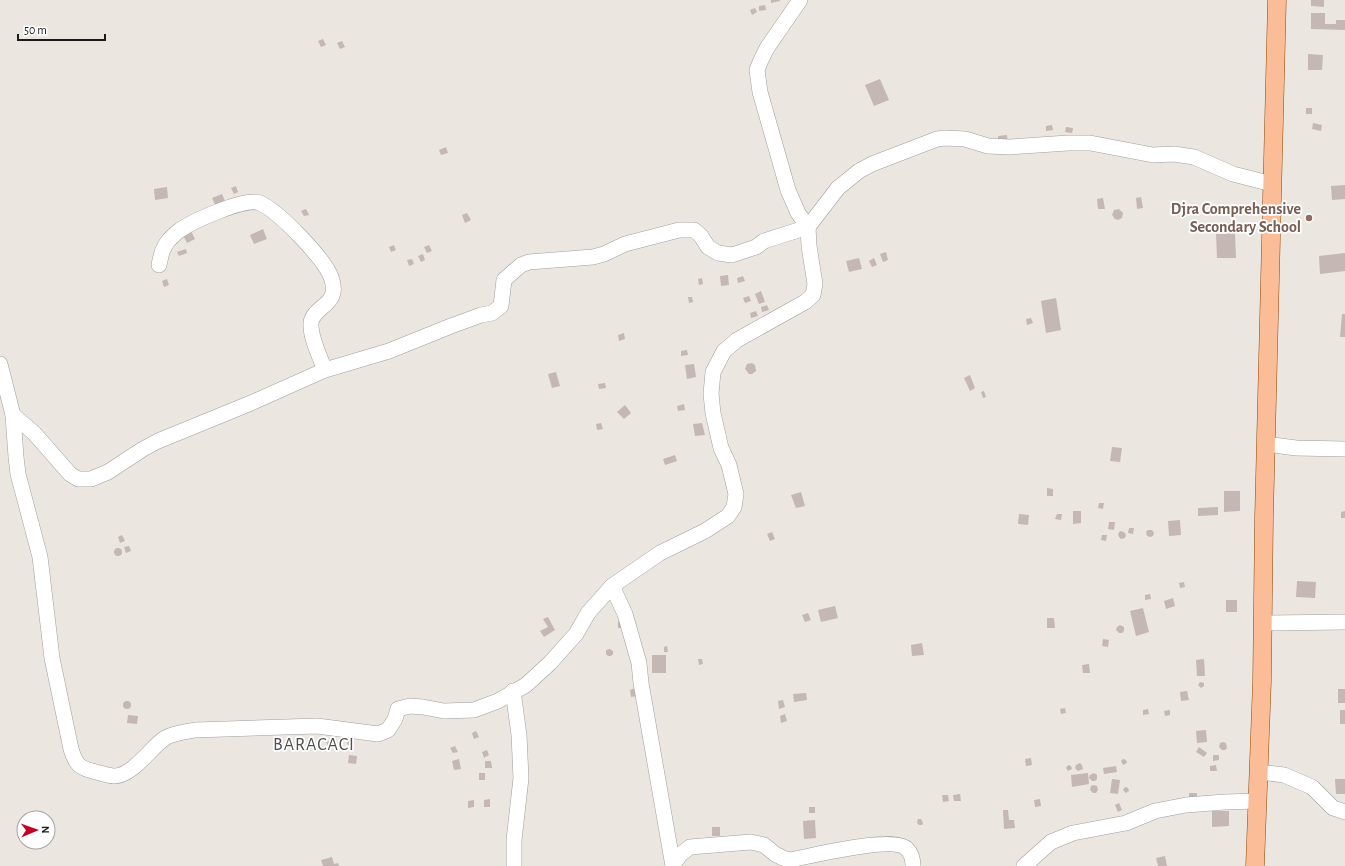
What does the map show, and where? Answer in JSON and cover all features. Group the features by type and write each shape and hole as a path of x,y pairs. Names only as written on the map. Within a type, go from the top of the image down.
{"main road":[{"path":"1255,866 1259,772 1277,0"}],"street":[{"path":"0,364 13,415 18,474 40,557 52,658 71,749 78,766 114,776 131,769 166,738 195,730 246,730 317,726 378,734 388,730 395,719 398,709 410,706 444,711 474,710 498,701 513,691 526,685 550,663 576,634 588,613 612,586 660,553 704,531 728,516 734,507 736,494 729,465 721,448 713,414 713,372 724,351 738,340 805,302 813,295 815,284 809,246 808,227 798,212 788,190 760,92 758,79 758,70 767,48 800,0"},
{"path":"13,415 34,432 70,474 78,479 91,479 108,472 158,441 251,404 325,370 389,351 451,326 481,315 492,313 501,306 504,280 521,265 529,262 593,257 604,254 625,244 679,230 694,230 701,236 708,247 718,253 732,255 756,247 764,241 808,227 838,188 859,172 872,164 936,139 965,139 988,146 1010,147 1090,143 1134,153 1152,155 1174,154 1194,157 1233,174 1272,184"},
{"path":"160,265 162,251 168,240 180,230 198,220 244,203 252,201 259,202 264,205 291,227 318,257 331,276 333,285 332,296 328,303 315,315 311,323 314,338 325,370"},
{"path":"1266,444 1296,448 1345,449"},
{"path":"612,586 625,614 638,663 673,865"},
{"path":"1262,623 1345,622"},
{"path":"513,691 519,736 521,778 514,840 514,866"},
{"path":"1259,772 1284,775 1312,787 1333,808 1345,812"},
{"path":"1024,866 1051,842 1073,833 1126,823 1155,811 1186,805 1257,801"},
{"path":"673,865 681,854 690,847 751,842 764,845 775,854 790,860 856,847 897,844 907,848 913,858 913,866"}],"building":[{"path":"771,0 780,0 780,1 771,3"},
{"path":"1311,0 1324,0 1324,7 1311,6"},
{"path":"765,5 766,10 759,11 759,6"},
{"path":"755,8 757,12 752,15 750,10"},
{"path":"1311,13 1325,13 1325,24 1336,24 1336,20 1345,20 1345,30 1311,29"},
{"path":"323,39 326,45 321,47 318,41"},
{"path":"342,41 345,47 340,49 337,43"},
{"path":"1308,54 1323,55 1322,70 1308,70"},
{"path":"880,79 889,100 874,106 865,85"},
{"path":"1306,108 1312,108 1312,114 1306,114"},
{"path":"1313,123 1322,125 1321,131 1312,129"},
{"path":"1052,125 1053,130 1046,131 1046,126"},
{"path":"1066,127 1073,128 1072,133 1065,132"},
{"path":"1007,135 1008,144 998,145 998,136"},
{"path":"446,147 448,153 441,155 439,150"},
{"path":"1345,185 1345,199 1332,200 1331,186"},
{"path":"236,186 238,192 234,194 231,188"},
{"path":"167,187 168,198 155,200 154,189"},
{"path":"222,194 227,206 218,211 212,198"},
{"path":"1141,197 1143,208 1137,209 1136,198"},
{"path":"1103,198 1105,209 1098,209 1097,199"},
{"path":"306,209 309,215 304,216 301,211"},
{"path":"1119,209 1123,213 1122,218 1118,220 1112,215 1114,210"},
{"path":"467,213 471,220 465,223 462,215"},
{"path":"263,229 267,239 254,244 250,235"},
{"path":"191,231 195,239 187,243 183,235"},
{"path":"1235,233 1236,258 1217,258 1216,234"},
{"path":"394,245 396,250 391,252 389,247"},
{"path":"429,245 432,251 427,253 424,247"},
{"path":"186,249 187,253 179,256 177,252"},
{"path":"886,252 888,260 883,262 880,254"},
{"path":"1345,253 1345,271 1320,274 1319,256"},
{"path":"423,254 425,260 421,262 418,256"},
{"path":"859,258 862,269 849,272 846,261"},
{"path":"874,258 877,265 872,267 869,261"},
{"path":"412,259 414,264 409,266 407,260"},
{"path":"728,275 729,285 721,286 720,276"},
{"path":"743,276 745,281 738,283 737,278"},
{"path":"702,278 703,284 699,285 698,279"},
{"path":"167,279 169,285 164,287 162,281"},
{"path":"761,291 765,302 759,304 755,294"},
{"path":"749,296 751,301 745,303 743,298"},
{"path":"688,297 692,297 693,302 689,303"},
{"path":"1056,298 1061,330 1046,333 1041,301"},
{"path":"767,305 769,310 762,312 761,307"},
{"path":"756,311 758,316 751,318 750,313"},
{"path":"1342,314 1345,314 1345,337 1340,337"},
{"path":"1031,318 1033,323 1027,325 1026,319"},
{"path":"624,333 625,339 619,341 618,335"},
{"path":"687,350 688,355 681,356 681,351"},
{"path":"752,363 755,365 756,371 749,374 745,369 747,364"},
{"path":"694,364 696,377 687,379 685,365"},
{"path":"556,372 560,386 552,388 548,374"},
{"path":"970,375 975,388 970,391 964,378"},
{"path":"605,383 606,388 599,389 598,384"},
{"path":"984,391 986,397 983,398 981,392"},
{"path":"684,404 685,410 678,411 677,406"},
{"path":"625,405 631,413 624,419 617,412"},
{"path":"601,423 603,429 597,430 596,424"},
{"path":"702,423 705,435 695,436 693,424"},
{"path":"1112,447 1122,448 1120,462 1110,461"},
{"path":"675,455 677,461 665,465 663,459"},
{"path":"1047,488 1053,489 1053,496 1047,496"},
{"path":"1224,491 1240,491 1240,511 1224,512"},
{"path":"801,492 805,506 796,508 791,495"},
{"path":"1099,503 1104,503 1103,509 1098,508"},
{"path":"1218,507 1218,515 1198,516 1198,508"},
{"path":"1073,511 1081,511 1081,523 1073,524"},
{"path":"1345,511 1345,518 1341,518 1341,512"},
{"path":"1019,514 1029,515 1028,525 1018,524"},
{"path":"1057,514 1062,514 1061,520 1055,519"},
{"path":"1180,520 1181,535 1169,536 1168,521"},
{"path":"1109,522 1115,522 1114,530 1108,529"},
{"path":"1129,528 1134,528 1133,534 1128,533"},
{"path":"1148,530 1152,530 1154,533 1153,536 1147,536 1146,532"},
{"path":"1120,531 1124,532 1126,535 1125,538 1121,539 1119,537 1118,534"},
{"path":"772,532 775,539 770,541 767,534"},
{"path":"122,535 125,541 120,543 118,537"},
{"path":"1102,535 1107,535 1106,541 1101,540"},
{"path":"129,546 131,551 126,553 124,547"},
{"path":"118,548 121,549 121,555 118,556 115,555 114,552 115,549"},
{"path":"1297,581 1316,582 1315,598 1296,597"},
{"path":"1184,582 1185,587 1180,588 1179,583"},
{"path":"1150,594 1151,599 1145,600 1145,595"},
{"path":"1173,598 1175,606 1166,609 1164,601"},
{"path":"1226,600 1237,600 1237,612 1226,612"},
{"path":"835,606 838,618 821,622 818,610"},
{"path":"1143,608 1149,632 1136,636 1130,611"},
{"path":"808,613 811,620 805,622 802,615"},
{"path":"548,617 555,630 544,637 540,631 548,627 543,619"},
{"path":"1047,618 1054,618 1055,628 1047,628"},
{"path":"618,621 623,621 623,628 618,628"},
{"path":"1120,625 1124,627 1124,631 1122,633 1119,633 1116,630"},
{"path":"1103,639 1109,640 1108,647 1102,646"},
{"path":"922,643 924,655 912,656 911,645"},
{"path":"667,646 668,652 664,652 664,647"},
{"path":"610,649 613,651 613,654 608,656 606,654 606,650"},
{"path":"652,655 666,655 666,673 652,673"},
{"path":"698,659 702,659 703,664 699,665"},
{"path":"1204,659 1205,676 1197,676 1196,660"},
{"path":"1089,664 1090,673 1083,673 1082,665"},
{"path":"1200,682 1204,683 1204,686 1201,688 1198,685"},
{"path":"635,688 637,696 631,697 630,690"},
{"path":"1338,689 1345,689 1345,703 1338,703"},
{"path":"1187,691 1189,700 1181,701 1180,692"},
{"path":"806,693 807,700 794,702 793,694"},
{"path":"783,700 785,707 779,709 778,701"},
{"path":"127,701 130,702 130,708 127,709 124,708 123,705 124,702"},
{"path":"1065,708 1066,713 1061,714 1060,709"},
{"path":"1148,709 1149,714 1143,715 1143,710"},
{"path":"1170,710 1170,715 1165,716 1164,711"},
{"path":"1340,710 1345,710 1345,724 1340,724"},
{"path":"785,714 787,721 781,723 780,716"},
{"path":"128,715 138,716 137,724 127,723"},
{"path":"1206,730 1207,742 1197,743 1196,731"},
{"path":"476,731 479,737 474,739 472,733"},
{"path":"350,737 353,743 348,745 345,739"},
{"path":"331,740 333,746 329,748 326,742"},
{"path":"1220,743 1226,743 1227,748 1225,750 1222,750 1219,747"},
{"path":"455,746 458,752 453,753 450,748"},
{"path":"1199,747 1207,753 1204,757 1196,752"},
{"path":"487,750 489,755 484,758 482,752"},
{"path":"349,755 357,756 356,764 348,763"},
{"path":"1213,755 1219,755 1219,760 1213,761"},
{"path":"1031,758 1032,765 1026,766 1025,759"},
{"path":"459,759 461,769 454,770 452,761"},
{"path":"1123,759 1126,760 1127,763 1123,765 1121,761"},
{"path":"485,761 491,761 492,768 485,768"},
{"path":"1080,763 1083,769 1078,771 1075,768 1076,765"},
{"path":"1068,765 1071,766 1072,769 1068,771 1066,768"},
{"path":"1216,765 1217,771 1210,771 1210,766"},
{"path":"1116,766 1117,772 1104,774 1103,768"},
{"path":"479,773 485,773 485,780 479,780"},
{"path":"1088,773 1089,784 1072,787 1071,775"},
{"path":"1094,773 1097,775 1097,779 1092,781 1089,778 1090,775"},
{"path":"1112,779 1120,780 1118,794 1110,793"},
{"path":"1335,779 1345,779 1345,794 1336,794"},
{"path":"1091,786 1097,786 1098,790 1096,793 1093,793 1090,790"},
{"path":"1125,787 1128,788 1129,791 1126,793 1123,790"},
{"path":"1189,793 1197,793 1197,800 1189,800"},
{"path":"960,794 961,801 954,801 953,795"},
{"path":"942,795 948,795 949,801 943,802"},
{"path":"490,799 490,807 484,807 484,800"},
{"path":"1040,799 1041,806 1035,807 1034,800"},
{"path":"474,800 474,807 468,808 468,801"},
{"path":"1119,803 1122,810 1118,812 1115,805"},
{"path":"809,807 815,807 815,813 809,813"},
{"path":"1003,810 1008,810 1009,820 1014,820 1015,828 1004,829"},
{"path":"1212,811 1229,811 1229,826 1212,827"},
{"path":"918,819 921,819 923,823 922,825 917,823"},
{"path":"815,820 816,838 804,839 803,821"},
{"path":"712,827 720,827 720,836 712,836"},
{"path":"1165,856 1167,866 1158,866 1156,858"},
{"path":"332,857 334,864 338,863 339,866 323,866 321,860"}],"place":[{"name":"Djra Comprehensive Secondary School","path":"1309,218"}],"district":[{"name":"BARACACI","path":"314,745"}]}
